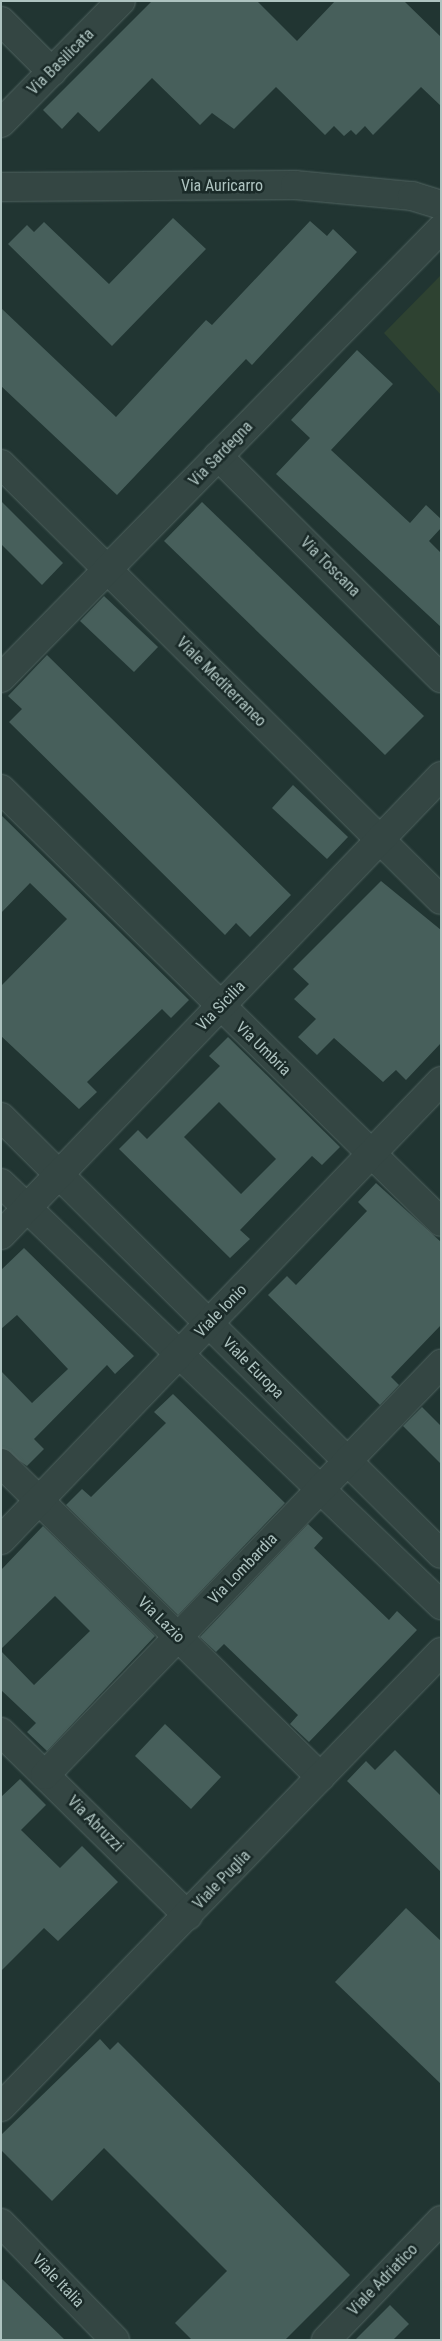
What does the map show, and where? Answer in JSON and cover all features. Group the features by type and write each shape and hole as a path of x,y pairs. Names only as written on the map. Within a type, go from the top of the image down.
{"street":[{"name":"Via Basilicata","path":"1,123 122,1"},
{"path":"1,21 52,72"},
{"name":"Via Auricarro","path":"1,187 295,185 412,196 441,205"},
{"name":"Via Sardegna","path":"1,678 441,229"},
{"name":"Via Toscana","path":"218,456 441,678"},
{"name":"Viale Mediterraneo","path":"1,464 441,900"},
{"name":"Via Sicilia","path":"1,1235 381,841 441,776"},
{"name":"Via Umbria","path":"1,790 441,1222"},
{"name":"Viale Ionio","path":"1,1540 441,1081"},
{"name":"Viale Europa","path":"1,1118 60,1174 441,1554"},
{"path":"1,1183 179,1356 441,1605"},
{"name":"Via Lombardia","path":"45,1775 441,1364"},
{"name":"Via Lazio","path":"1,1464 321,1777"},
{"name":"Viale Puglia","path":"1,2107 188,1916 441,1652"},
{"name":"Via Abruzzi","path":"1,1732 188,1916"},
{"name":"Viale Adriatico","path":"326,2340 441,2220"},
{"name":"Viale Italia","path":"1,2222 115,2340"}],"green space":[{"path":"441,275 441,395 384,333"}],"building":[{"path":"152,1 257,1 297,41 335,1 404,1 441,37 441,106 421,87 373,135 365,126 356,135 351,130 344,136 334,126 325,135 276,87 234,129 212,113 200,125 152,78 99,132 78,112 62,129 43,110"},
{"path":"173,218 206,249 112,346 8,244 27,225 34,232 44,222 109,284"},
{"path":"310,221 327,236 333,229 357,252 252,365 246,359 117,495 1,386 1,308 116,417 206,320 212,325"},
{"path":"357,350 393,384 331,450 410,523 426,505 441,519 441,528 429,541 441,553 441,627 276,474 310,438 291,420"},
{"path":"1,501 63,563 42,585 1,544"},
{"path":"202,502 424,716 385,755 164,541"},
{"path":"104,596 158,647 134,672 80,621"},
{"path":"47,655 291,895 250,937 236,923 225,935 9,722 22,709 8,696"},
{"path":"293,785 348,837 327,859 272,808"},
{"path":"1,815 189,1000 171,1018 162,1009 87,1082 97,1092 79,1109 1,1036 1,986 67,919 30,883 1,913"},
{"path":"381,881 441,930 441,1043 406,1080 396,1070 383,1082 334,1038 317,1055 298,1037 316,1019 294,999 309,984 293,969"},
{"path":"228,1037 340,1147 322,1165 312,1156 240,1230 250,1239 230,1258 119,1149 138,1130 147,1139 220,1066 209,1056","holes":["219,1102 276,1159 241,1194 184,1137"]},
{"path":"376,1183 441,1242 441,1325 391,1377 399,1385 380,1405 268,1295 287,1276 296,1285 367,1211 358,1202"},
{"path":"24,1248 134,1356 115,1374 107,1365 34,1439 44,1449 27,1466 1,1448 1,1371 32,1403 68,1369 17,1315 1,1329 1,1270"},
{"path":"173,1394 285,1503 178,1615 66,1505 82,1489 91,1497 166,1423 154,1412"},
{"path":"422,1407 441,1426 441,1464 403,1426"},
{"path":"308,1524 323,1538 314,1548 389,1620 397,1611 417,1630 309,1742 290,1724 298,1715 224,1644 216,1652 200,1637"},
{"path":"43,1526 155,1636 47,1751 27,1732 36,1723 1,1690 1,1651 34,1685 90,1631 55,1596 1,1649 1,1570"},
{"path":"165,1724 221,1777 191,1809 135,1756"},
{"path":"395,1750 441,1796 441,1872 347,1781 366,1761 375,1770"},
{"path":"20,1779 46,1805 21,1830 60,1868 82,1846 118,1882 58,1941 44,1928 1,1971 1,1797"},
{"path":"406,1908 441,1941 441,2084 335,1982"},
{"path":"100,2039 110,2050 118,2042 350,2275 285,2340 192,2340 175,2323 227,2271 104,2148 52,2201 1,2150 1,2135"},
{"path":"1,2278 65,2340 1,2340"},
{"path":"390,2305 409,2324 393,2340 355,2340"}]}
